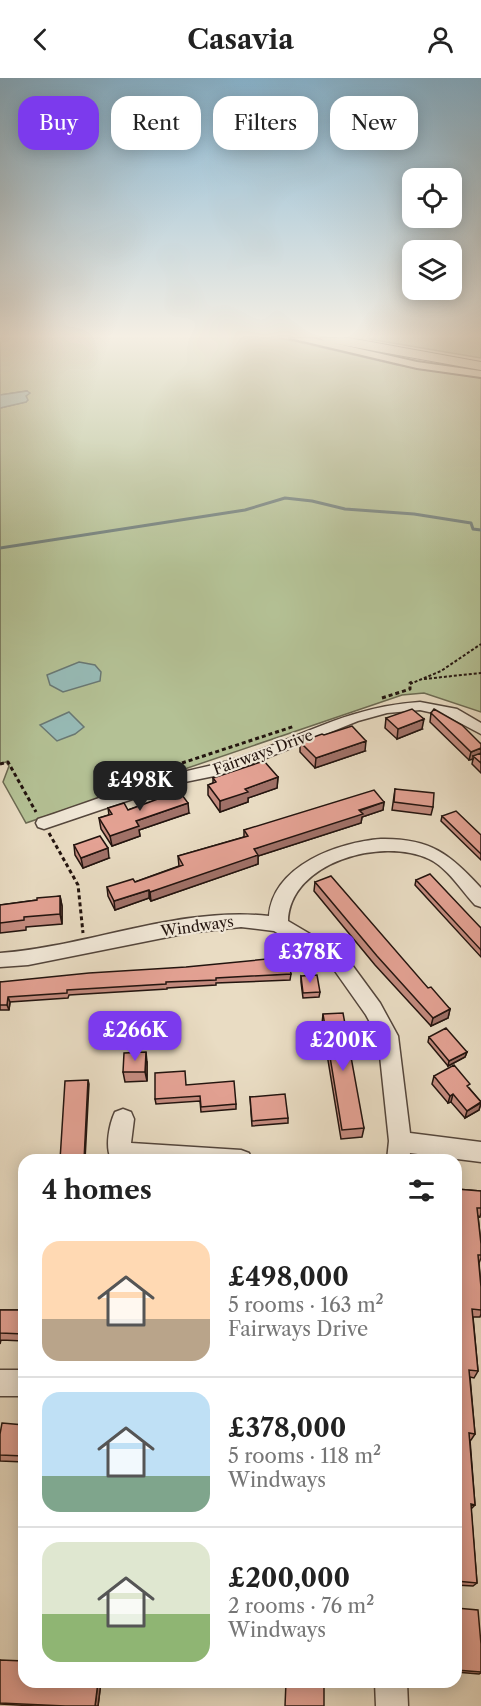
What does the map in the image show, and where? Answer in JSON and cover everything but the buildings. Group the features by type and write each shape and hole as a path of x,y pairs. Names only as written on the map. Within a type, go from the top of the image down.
{"street":[{"name":"Fairways Drive","path":"44,823 176,778 224,769 346,721 391,708 440,707 464,716 481,729"},
{"path":"278,924 279,906 289,888 303,873 351,849 379,844 411,848 438,856 481,900"},
{"name":"Windways","path":"0,960 28,958 188,926 242,920 278,924 337,959 388,1036 399,1150"},
{"path":"119,1154 123,1119"},
{"path":"399,1150 481,1152"},
{"path":"0,1383 18,1383"},
{"path":"391,1688 392,1706"}],"path":[{"path":"378,699 410,689 410,683 441,671 481,644"},
{"path":"419,680 481,673"},
{"path":"180,763 301,724"},
{"path":"0,764 8,762 78,885 84,947"}],"green space":[{"path":"0,414 481,414 481,712 424,693 402,695 26,823 3,782 9,766 6,762 0,764"}],"water":[{"path":"79,662 95,665 101,672 100,681 63,692 50,685 47,675"},
{"path":"69,712 84,727 75,734 57,741 40,725"}],"waterway":[{"path":"0,548 245,510 285,498 312,501 345,509 414,514 471,523 473,529 481,530"}]}
